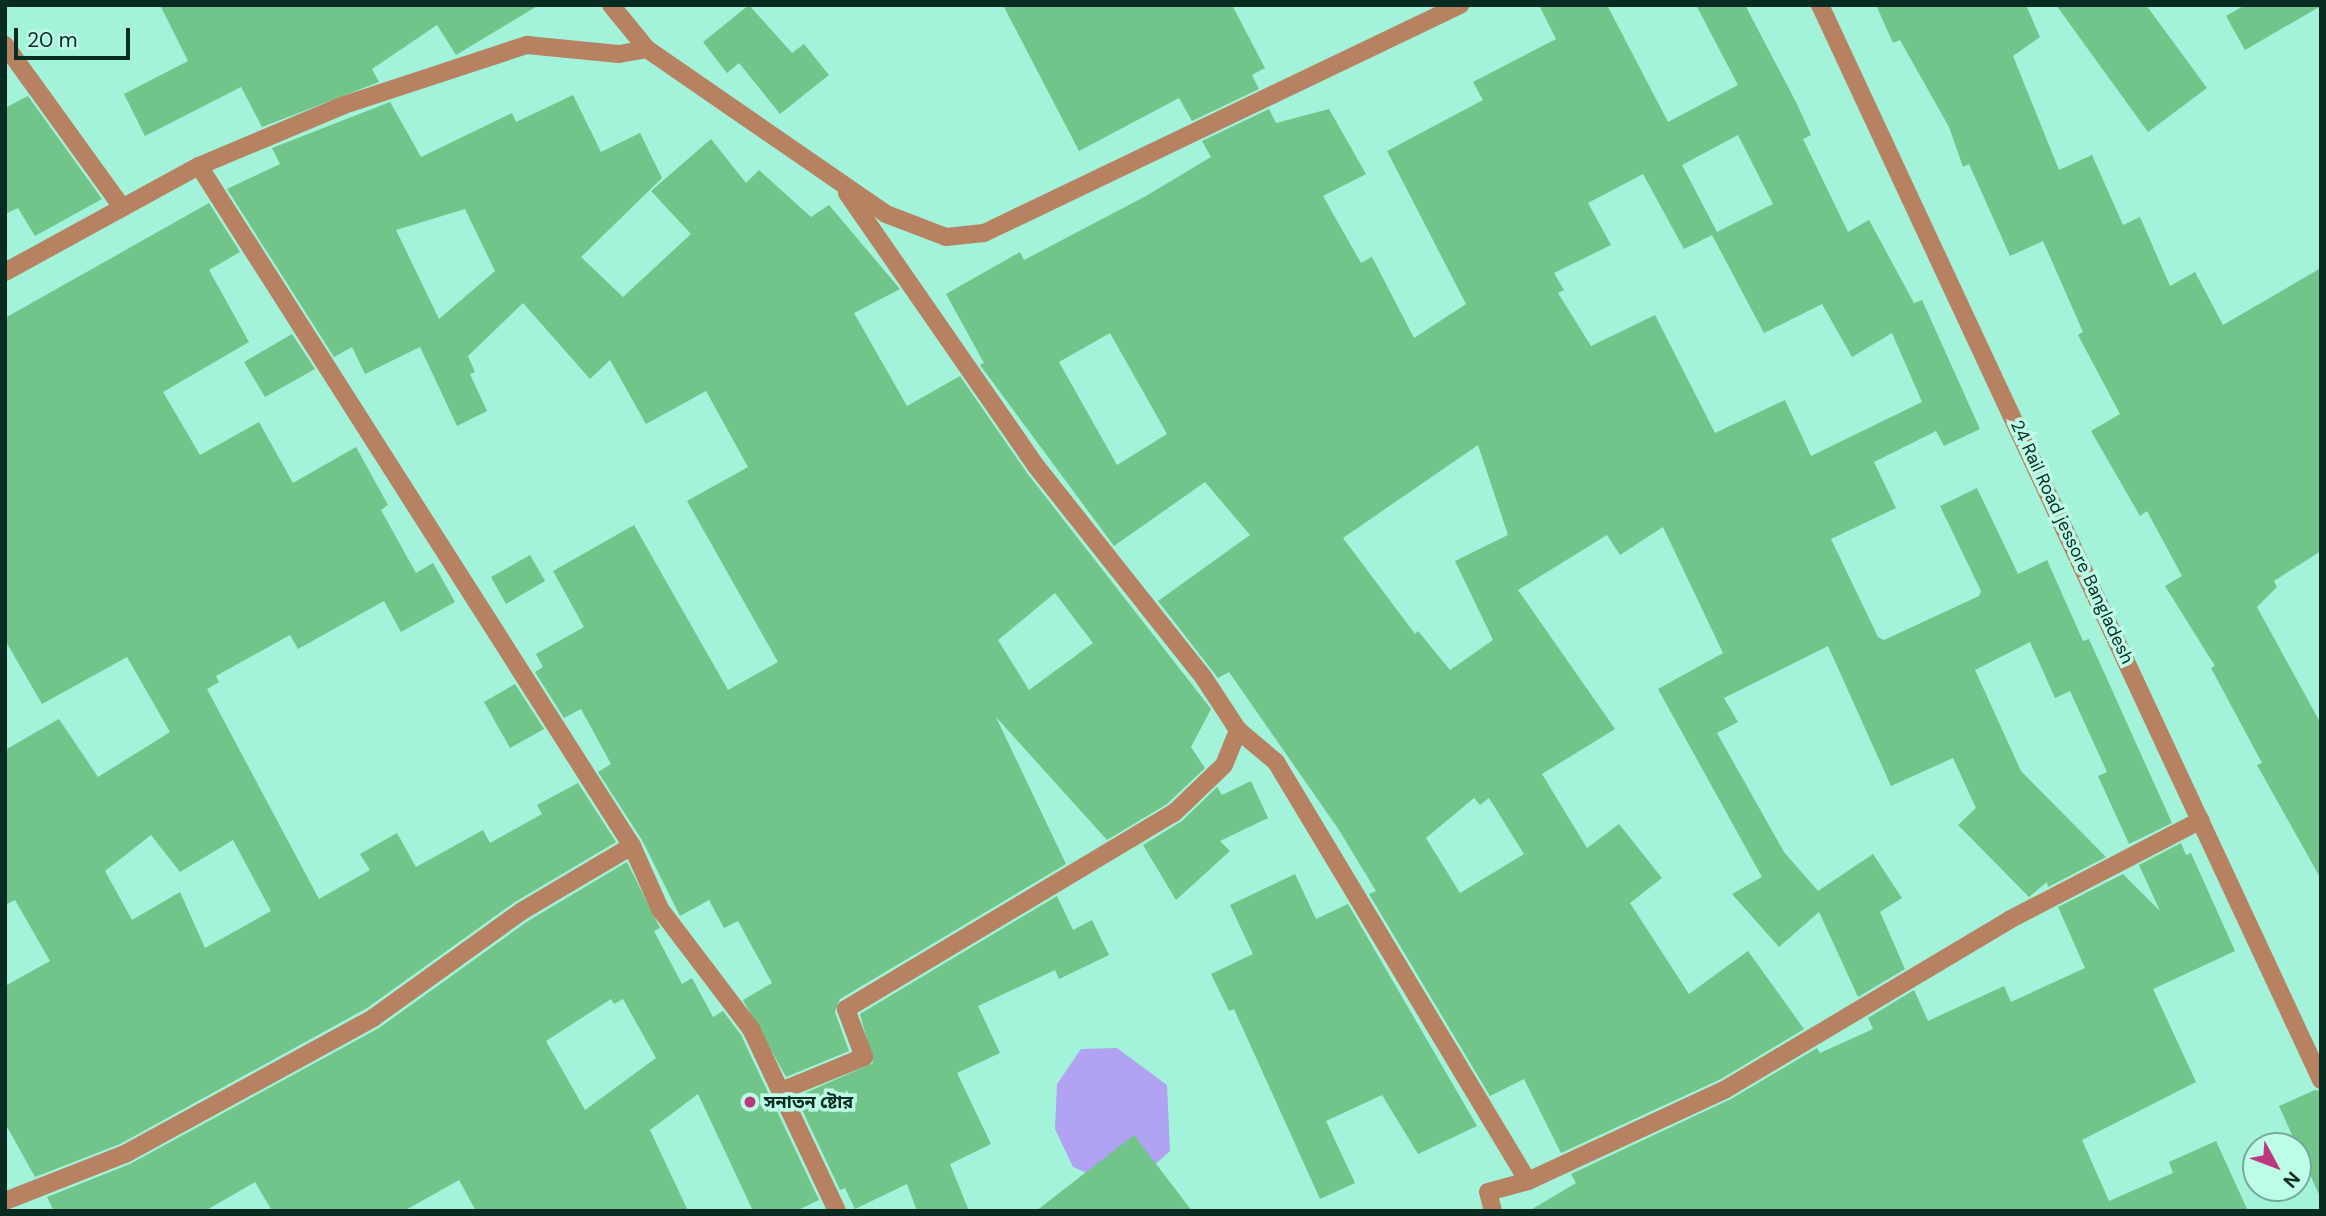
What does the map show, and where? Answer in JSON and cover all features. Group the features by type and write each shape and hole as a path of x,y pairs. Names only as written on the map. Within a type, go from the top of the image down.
{"street":[{"path":"611,5 646,49 841,184 915,230 946,237 984,233 1460,5"},
{"name":"24 Rail Road jessore Bangladesh","path":"1820,5 2321,1080"},
{"path":"5,44 121,206"},
{"path":"5,272 121,206 199,166 344,105 527,45 619,54 646,49"},
{"path":"199,166 632,846 660,909 751,1029 837,1211"},
{"path":"841,184 1036,466 1204,678 1238,730 1276,762 1528,1181"},
{"path":"781,1091 864,1057 846,1009 1174,813 1224,765 1238,730"},
{"path":"1493,1211 1488,1192 1528,1181 1726,1089 2009,920 2201,820"},
{"path":"5,1201 125,1154 373,1018 522,911 632,846"}],"shaded area":[{"path":"1117,1048 1167,1085 1170,1151 1140,1178 1110,1183 1073,1167 1055,1129 1057,1084 1081,1049"}],"building":[{"path":"160,5 539,5 456,55 437,25 372,69 379,82 262,127 241,87 145,136 124,94 188,61"},
{"path":"749,5 792,53 804,44 829,75 780,114 739,63 727,73 703,42"},
{"path":"1003,5 1232,5 1265,68 1252,75 1259,89 1192,121 1179,98 1079,151"},
{"path":"1539,5 1607,5 1668,122 1738,85 1696,5 1745,5 1797,104 1811,135 1803,139 1848,232 1869,220 1914,303 1922,300 1980,429 1944,446 1936,431 1874,462 1896,508 1831,539 1878,637 1884,640 1979,596 1981,591 1940,506 1977,488 2018,574 2047,560 2083,641 2089,639 2172,823 2129,844 2098,776 2107,772 2070,691 2055,698 2030,642 1975,670 2021,771 2106,857 2048,887 2047,882 2029,897 1958,825 1976,808 1953,758 1891,786 1828,646 1724,698 1738,722 1717,733 1784,852 1818,891 1873,854 1902,898 1880,912 1905,969 1858,997 1819,912 1779,947 1732,894 1762,877 1658,689 1723,653 1663,527 1620,555 1607,535 1518,590 1615,729 1542,774 1587,848 1619,824 1662,878 1630,903 1689,994 1748,951 1804,1029 1721,1079 1561,1153 1524,1079 1490,1096 1369,894 1376,891 1339,830 1229,672 1218,678 1158,601 1250,535 1205,482 1114,546 980,365 984,363 946,294 1020,252 1024,260 1146,196 1211,157 1202,141 1269,109 1276,123 1329,109 1366,174 1323,196 1361,263 1372,257 1414,338 1466,304 1387,151 1483,100 1473,82 1556,39","holes":["1738,135 1773,204 1717,232 1682,165","1643,174 1684,249 1712,235 1764,333 1822,304 1852,357 1892,333 1922,402 1811,456 1785,400 1715,433 1655,315 1591,346 1558,293 1564,290 1554,273 1611,245 1588,203","1110,333 1167,434 1117,465 1059,362","1478,445 1508,535 1455,561 1493,640 1450,670 1418,631 1415,634 1343,538","1474,798 1480,805 1489,798 1524,854 1460,893 1426,838"]},
{"path":"1876,5 2026,5 2040,37 2013,56 2059,170 2092,155 2123,225 2140,217 2170,286 2195,272 2223,325 2321,268 2321,551 2274,581 2277,587 2257,607 2321,724 2321,879 2257,765 2262,763 2211,668 2215,666 2165,586 2182,576 2147,511 2140,516 2091,431 2120,414 2078,335 2083,332 2043,241 2010,256 1969,164 1963,167 1949,127 1900,40 1893,43"},
{"path":"2056,5 2146,5 2207,88 2148,132"},
{"path":"2245,5 2321,6 2245,50 2226,16"},
{"path":"573,95 601,152 640,133 662,178 581,257 623,297 691,234 651,191 711,139 746,183 759,170 811,217 829,205 900,289 854,313 907,406 960,376 1027,473 1211,709 1191,747 1205,768 1167,804 1107,840 996,717 1066,864 840,999 835,1012 849,1051 786,1077 743,1000 772,983 738,921 724,928 709,900 680,916 642,840 598,772 611,764 581,709 564,718 535,672 543,667 536,654 584,627 553,571 634,525 728,690 778,662 687,501 748,467 706,391 646,424 610,360 590,379 523,303 468,356 475,372 470,374 487,411 457,426 420,347 365,374 352,347 334,357 227,189 280,164 272,148 390,102 421,157 512,113 516,122","holes":["465,209 495,271 439,319 396,230","1055,593 1093,643 1029,690 998,640"]},
{"path":"28,96 102,199 35,236 18,208 5,214 5,108"},
{"path":"209,203 240,252 209,270 249,342 163,392 200,455 259,422 293,483 356,447 388,505 381,510 416,573 433,563 455,602 401,632 384,601 298,649 290,635 216,676 219,682 207,689 319,899 370,870 360,854 397,833 416,867 483,830 490,843 542,814 537,805 578,783 616,842 515,902 367,1008 120,1144 35,1177 5,1123 5,986 50,961 15,900 5,905 5,750 59,719 98,777 170,732 127,657 42,704 5,640 5,318","holes":["151,835 180,872 233,840 271,911 205,948 180,892 132,920 105,871"]},
{"path":"292,334 315,369 265,397 244,362"},
{"path":"530,555 545,581 506,604 491,577"},
{"path":"515,684 544,729 510,748 484,702"},
{"path":"1251,781 1268,818 1220,841 1230,851 1176,900 1143,845 1182,821 1217,787 1222,795"},
{"path":"2181,843 2186,855 2191,853 2235,951 2153,989 2196,1082 2082,1140 2109,1201 2173,1173 2169,1162 2216,1141 2248,1211 1529,1211 1576,1183 1571,1174 1731,1099 1817,1048 1820,1053 1873,1029 1868,1018 1914,990 1928,1021 2004,986 2011,1002 2085,968 2058,907 2123,874 2160,911 2139,865"},
{"path":"627,862 660,928 654,931 682,984 692,978 713,1017 723,1011 741,1035 819,1200 796,1211 753,1211 698,1094 650,1130 688,1211 476,1211 459,1180 404,1211 272,1211 255,1182 205,1211 54,1211 47,1197 130,1164 379,1028 528,921","holes":["611,999 614,1004 623,999 656,1058 585,1110 546,1041"]},
{"path":"1295,874 1316,919 1348,904 1477,1126 1418,1154 1382,1095 1326,1121 1355,1183 1320,1199 1234,1009 1229,1011 1211,974 1253,954 1230,905"},
{"path":"1057,896 1073,930 1092,920 1109,955 1059,979 1055,970 978,1006 1000,1053 957,1073 991,1144 950,1164 969,1211 917,1211 907,1184 855,1209 845,1188 840,1190 796,1097 873,1063 860,1014"},
{"path":"2315,1090 2321,1091 2321,1199 2312,1179 2312,1132 2291,1132 2279,1106"},
{"path":"1134,1135 1192,1211 1036,1211"}],"place":[{"name":"সনাতন ষ্টোর","path":"750,1102"}]}
